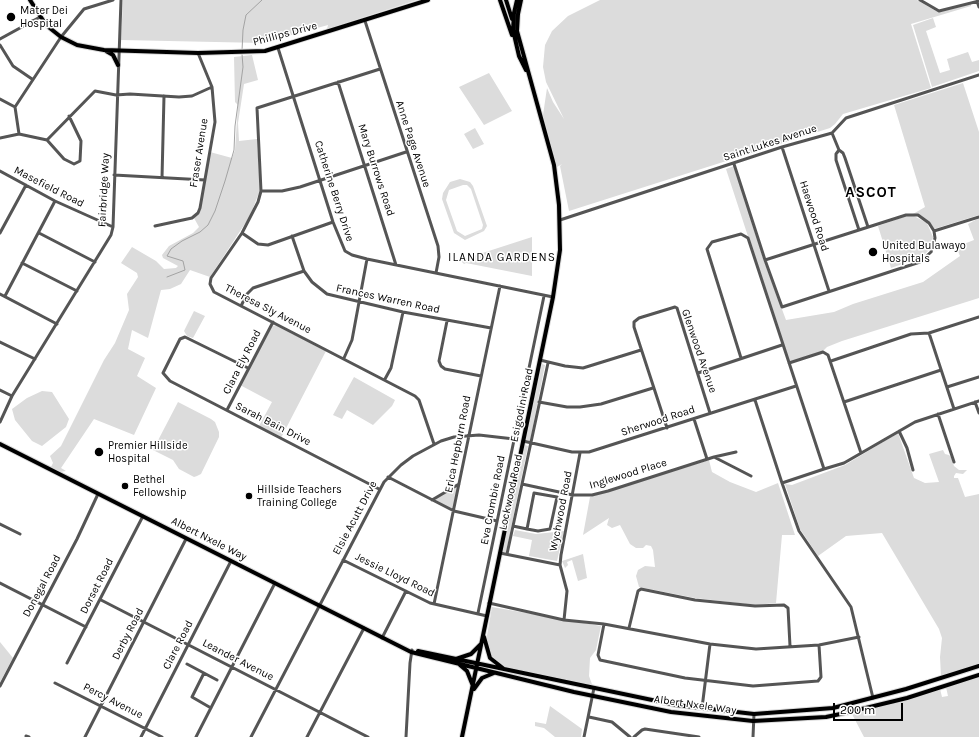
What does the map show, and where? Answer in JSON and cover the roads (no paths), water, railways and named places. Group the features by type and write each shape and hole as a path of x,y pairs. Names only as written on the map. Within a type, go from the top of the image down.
{"main road":[{"name":"Phillips Drive","path":"30,0 46,25 61,37 77,45 104,50 198,53 249,53 278,48 428,0"},
{"path":"500,0 519,56"},
{"path":"506,0 517,31"},
{"name":"Esigodini Road","path":"517,0 513,30 519,56 528,76"},
{"name":"Esigodini Road","path":"462,737 553,298 559,262 560,220 552,154 528,76 517,31 521,0"},
{"path":"104,50 113,55 118,65"},
{"name":"Albert Nxele Way","path":"0,443 382,638 411,651 458,664 507,671 676,705 754,714 824,709 873,698 979,666"},
{"path":"483,635 490,658 507,671"},
{"path":"454,659 470,654 482,644"},
{"name":"Albert Nxele Way","path":"411,651 454,659 497,673 593,696 671,712 753,722 826,717 907,698 979,675"},
{"path":"458,664 467,671 473,686"},
{"path":"472,691 482,678 497,673"}],"street":[{"path":"19,134 15,107 61,37 84,8 114,0"},
{"name":"Fairbridge Way","path":"0,422 12,396 95,262 108,240 113,227 116,95 121,0"},
{"path":"920,0 939,10 978,1 979,7"},
{"path":"0,39 40,17"},
{"path":"32,21 46,25"},
{"name":"Anne Page Avenue","path":"365,21 406,152 438,246 439,257 436,273"},
{"path":"0,45 14,66 32,79"},
{"name":"Catherine Berry Drive","path":"278,48 333,222 345,251 352,255 367,259 553,298"},
{"name":"Fraser Avenue","path":"155,226 196,216 200,208 215,122 212,87 198,53"},
{"path":"294,96 380,69"},
{"name":"Saint Lukes Avenue","path":"560,220 832,133 846,118 979,75"},
{"name":"Mary Burrows Road","path":"338,82 396,265"},
{"path":"47,140 95,91 116,95 125,93 164,96 192,96 212,87"},
{"path":"162,178 164,96"},
{"name":"Theresa Sly Avenue","path":"294,96 256,109 261,191 258,202 242,233 211,278 210,284 214,292 385,379 418,398 434,444"},
{"path":"0,99 15,107"},
{"path":"0,138 19,134 47,140 64,159 74,164 80,161 81,140 69,116"},
{"path":"832,133 839,150 843,153 845,158 868,228"},
{"name":"Haewood Road","path":"782,148 829,291"},
{"path":"839,150 836,154 836,160 859,230"},
{"path":"261,191 290,189 321,181 364,164 406,152"},
{"path":"734,164 765,260 781,306 920,262 931,252 935,238 934,231 924,219 912,214 765,260"},
{"name":"Masefield Road","path":"0,171 55,201 113,227"},
{"path":"114,175 205,180"},
{"path":"0,233 26,185"},
{"path":"5,296 55,201"},
{"path":"934,231 979,217"},
{"path":"242,233 253,241 262,245 273,243 333,222"},
{"path":"39,233 95,262"},
{"path":"741,358 707,250 708,245 712,242 741,234 748,238 824,469"},
{"name":"Frances Warren Road","path":"292,236 304,271 312,282 327,294 403,312 491,328"},
{"path":"344,358 352,340 367,259"},
{"path":"22,263 77,291"},
{"path":"241,306 247,294 253,288 304,271"},
{"name":"Erica Hepburn Road","path":"434,604 500,286"},
{"path":"0,294 57,324"},
{"name":"Eva Crombie Road","path":"478,613 544,296"},
{"name":"Glenwood Avenue","path":"641,350 634,324 639,318 675,307 677,308 710,413"},
{"path":"385,379 391,368 403,312"},
{"path":"831,361 911,334 930,334 979,318"},
{"path":"447,321 439,361 441,366 446,369 481,376"},
{"name":"Clara Ely Road","path":"227,410 273,322"},
{"path":"930,334 954,409"},
{"name":"Sarah Bain Drive","path":"248,368 185,337 180,339 163,372 166,378 170,381 380,488"},
{"path":"0,342 35,359"},
{"path":"698,373 782,345"},
{"path":"540,360 548,363 583,368 641,350 667,428"},
{"path":"789,363 823,352 828,355 861,454"},
{"name":"Lockwood Road","path":"507,554 548,363"},
{"path":"844,402 941,370"},
{"path":"947,387 979,377"},
{"name":"Sherwood Road","path":"523,441 580,453 600,450 796,386"},
{"path":"539,402 567,407 580,407 601,404 653,388"},
{"path":"0,390 12,396"},
{"path":"755,400 799,531 849,603 859,637 873,698"},
{"path":"782,483 844,463 915,422 977,402 979,413"},
{"path":"938,414 954,462"},
{"path":"694,419 707,459"},
{"path":"899,432 907,448 914,470"},
{"name":"Elsie Acutt Drive","path":"251,737 380,488 388,477 401,465 434,444 454,437 468,435 490,435 514,439"},
{"name":"Inglewood Place","path":"522,484 573,495 587,495 608,491 707,459 736,452"},
{"name":"Wychwood Road","path":"564,620 567,589 560,565 580,453"},
{"path":"714,457 751,476"},
{"path":"388,477 454,511 497,521"},
{"path":"432,500 459,484"},
{"path":"513,526 528,529 538,531 550,529 556,496 536,492 534,494 528,529"},
{"name":"Donegal Road","path":"0,686 98,494"},
{"name":"Dorset Road","path":"67,663 101,600 143,516"},
{"path":"0,524 20,534"},
{"name":"Derby Road","path":"85,737 186,539"},
{"path":"500,553 560,565"},
{"name":"Jessie Lloyd Road","path":"343,560 434,604 487,616"},
{"name":"Clare Road","path":"141,737 231,561"},
{"path":"0,583 86,627"},
{"path":"196,737 275,583"},
{"path":"629,628 638,591 641,589 695,600 755,606 784,604 788,608 790,646"},
{"path":"382,638 406,591"},
{"name":"Leander Avenue","path":"101,600 189,644 363,736 368,737"},
{"path":"489,604 564,620 629,628 710,644 756,648 820,645 859,637"},
{"path":"604,624 598,655 600,660 705,681 753,686 818,681 821,677 820,645"},
{"path":"307,737 364,628"},
{"path":"702,708 710,644"},
{"path":"406,737 411,651"},
{"path":"187,664 218,680"},
{"path":"204,673 192,697 211,708"},
{"name":"Percy Avenue","path":"55,682 162,737"},
{"path":"584,737 594,688"},
{"path":"753,737 754,714"},
{"path":"589,716 612,722 630,737"},
{"path":"634,737 645,729 699,737"}],"waterway":[{"path":"242,51 243,30 246,15 262,0"},
{"path":"167,277 185,270 183,261 167,256 171,249 182,241 200,232 208,225 215,211 234,150 235,126 243,67 242,54"}],"place":[{"name":"Mater Dei Hospital","path":"11,17"},
{"name":"United Bulawayo Hospitals","path":"873,252"},
{"name":"Premier Hillside Hospital","path":"99,452"},
{"name":"Bethel Fellowship","path":"125,486"},
{"name":"Hillside Teachers Training College","path":"249,496"}],"district":[{"name":"ASCOT","path":"871,193"},
{"name":"ILANDA GARDENS","path":"502,258"}]}
